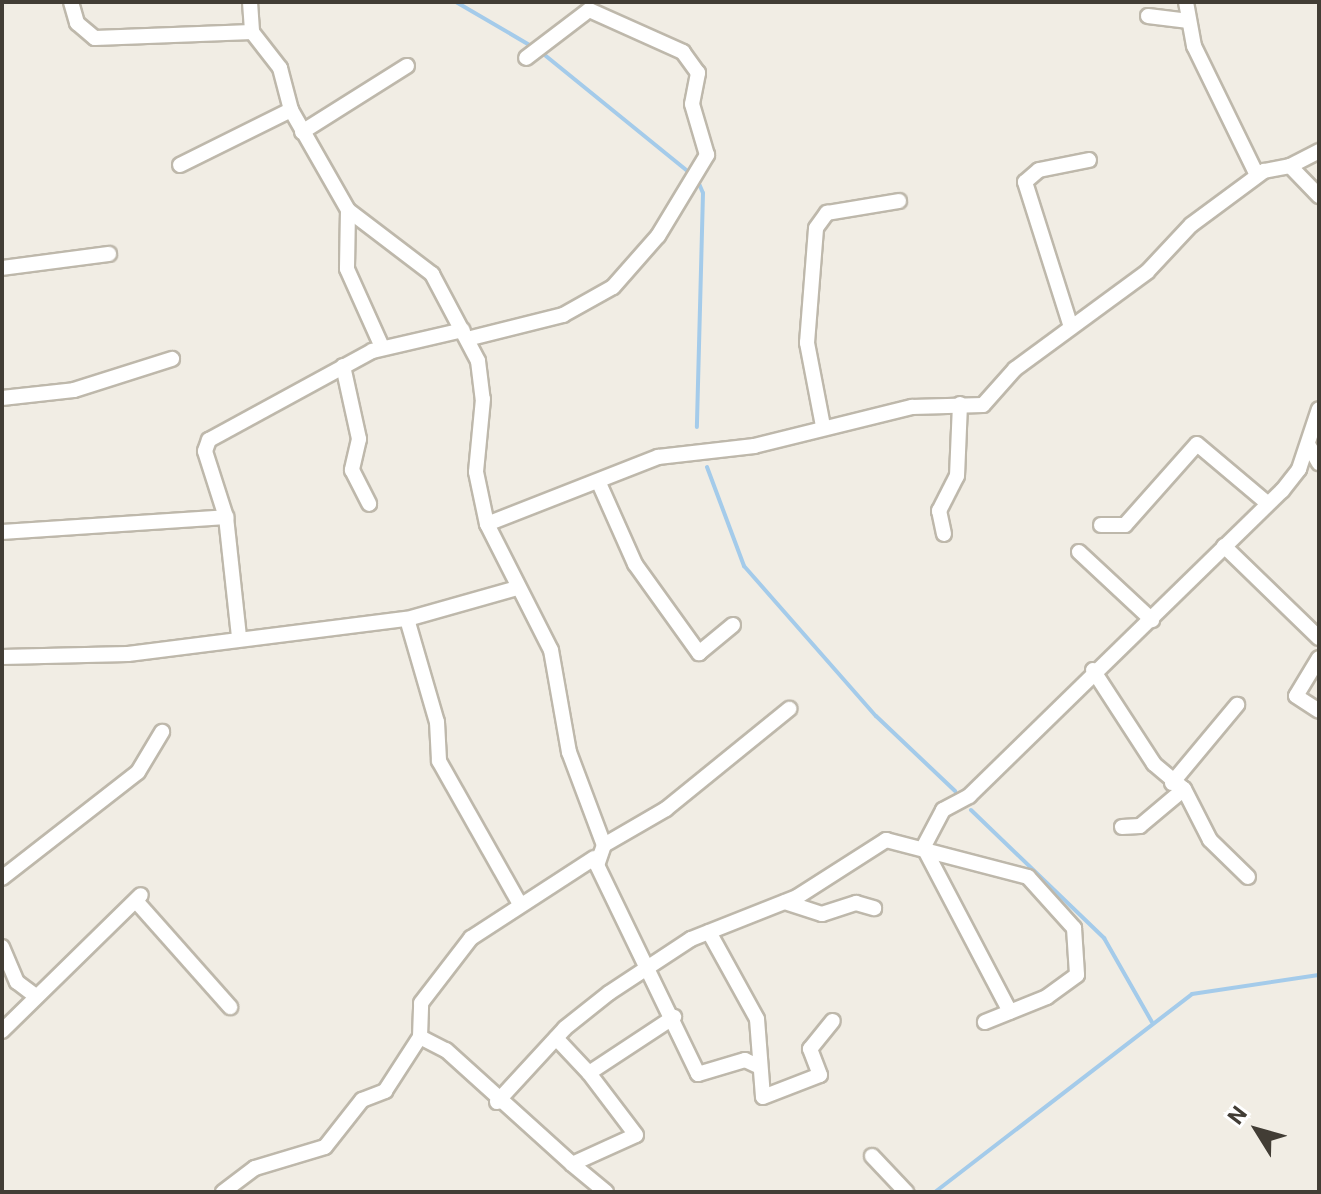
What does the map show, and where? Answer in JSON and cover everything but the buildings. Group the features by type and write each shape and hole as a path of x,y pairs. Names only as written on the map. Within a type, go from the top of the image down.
{"street":[{"path":"71,2 77,23 95,38 252,32"},
{"path":"250,2 252,32 280,68 291,110 348,210 432,274 465,334 483,399 476,472 487,524 514,589 551,650 569,752 604,845"},
{"path":"1186,2 1189,21 1257,175"},
{"path":"239,637 226,517 205,451 209,440 382,347 563,315 613,287 667,224 707,155 692,104 698,73 683,52 595,6 526,58"},
{"path":"1148,16 1189,21"},
{"path":"302,132 407,66"},
{"path":"180,165 291,110"},
{"path":"487,524 599,483 658,457 754,446 823,426 960,404 983,405 1070,324 1147,272 1191,225 1257,175 1290,166 1319,151"},
{"path":"1070,324 1025,182 1039,170 1089,160"},
{"path":"1290,166 1319,196"},
{"path":"823,426 807,343 816,228 827,213 899,201"},
{"path":"348,210 347,269 382,347"},
{"path":"2,268 109,254"},
{"path":"2,398 74,390 172,359"},
{"path":"343,366 359,439 352,470 369,504"},
{"path":"944,534 939,511 957,476 960,404"},
{"path":"923,848 943,810 969,796 1093,670 1152,620 1299,469 1319,409"},
{"path":"1101,525 1125,525 1197,444 1267,503"},
{"path":"1309,446 1319,463"},
{"path":"599,483 635,564 699,653 733,625"},
{"path":"2,532 226,517"},
{"path":"1224,546 1319,638"},
{"path":"1079,552 1152,620"},
{"path":"2,657 128,654 239,637 407,619 514,589"},
{"path":"407,619 437,722 439,761 520,904"},
{"path":"1319,658 1296,696 1319,711"},
{"path":"1093,670 1105,699 1178,786 1210,840 1248,877"},
{"path":"1122,827 1140,826 1178,786 1237,705"},
{"path":"223,1192 255,1168 325,1147 362,1100 385,1091 420,1037 421,1003 471,938 594,858 604,845 666,809 789,709"},
{"path":"2,878 138,772 162,732"},
{"path":"497,1102 556,1038 649,967 709,932 785,902 870,844 923,848 1028,877 1074,928 1077,975 1010,1012 985,1022"},
{"path":"923,848 939,865 1010,1012"},
{"path":"594,858 674,1017 698,1074 745,1060 758,1066"},
{"path":"2,1031 34,995 139,898 230,1007"},
{"path":"785,902 822,914 856,903 874,908"},
{"path":"709,932 757,1019 758,1066 767,1099 820,1075 810,1049 833,1021"},
{"path":"2,947 17,982 34,995"},
{"path":"589,1073 674,1017"},
{"path":"420,1037 446,1050 497,1102 606,1192"},
{"path":"556,1038 589,1073 636,1135 572,1164"},
{"path":"872,1156 906,1192"}],"waterway":[{"path":"456,2 533,47"},
{"path":"541,52 697,179 703,193 697,427"},
{"path":"707,467 744,566 876,716 955,791"},
{"path":"971,810 1104,938 1152,1022"},
{"path":"935,1192 1192,994 1319,975"}]}
